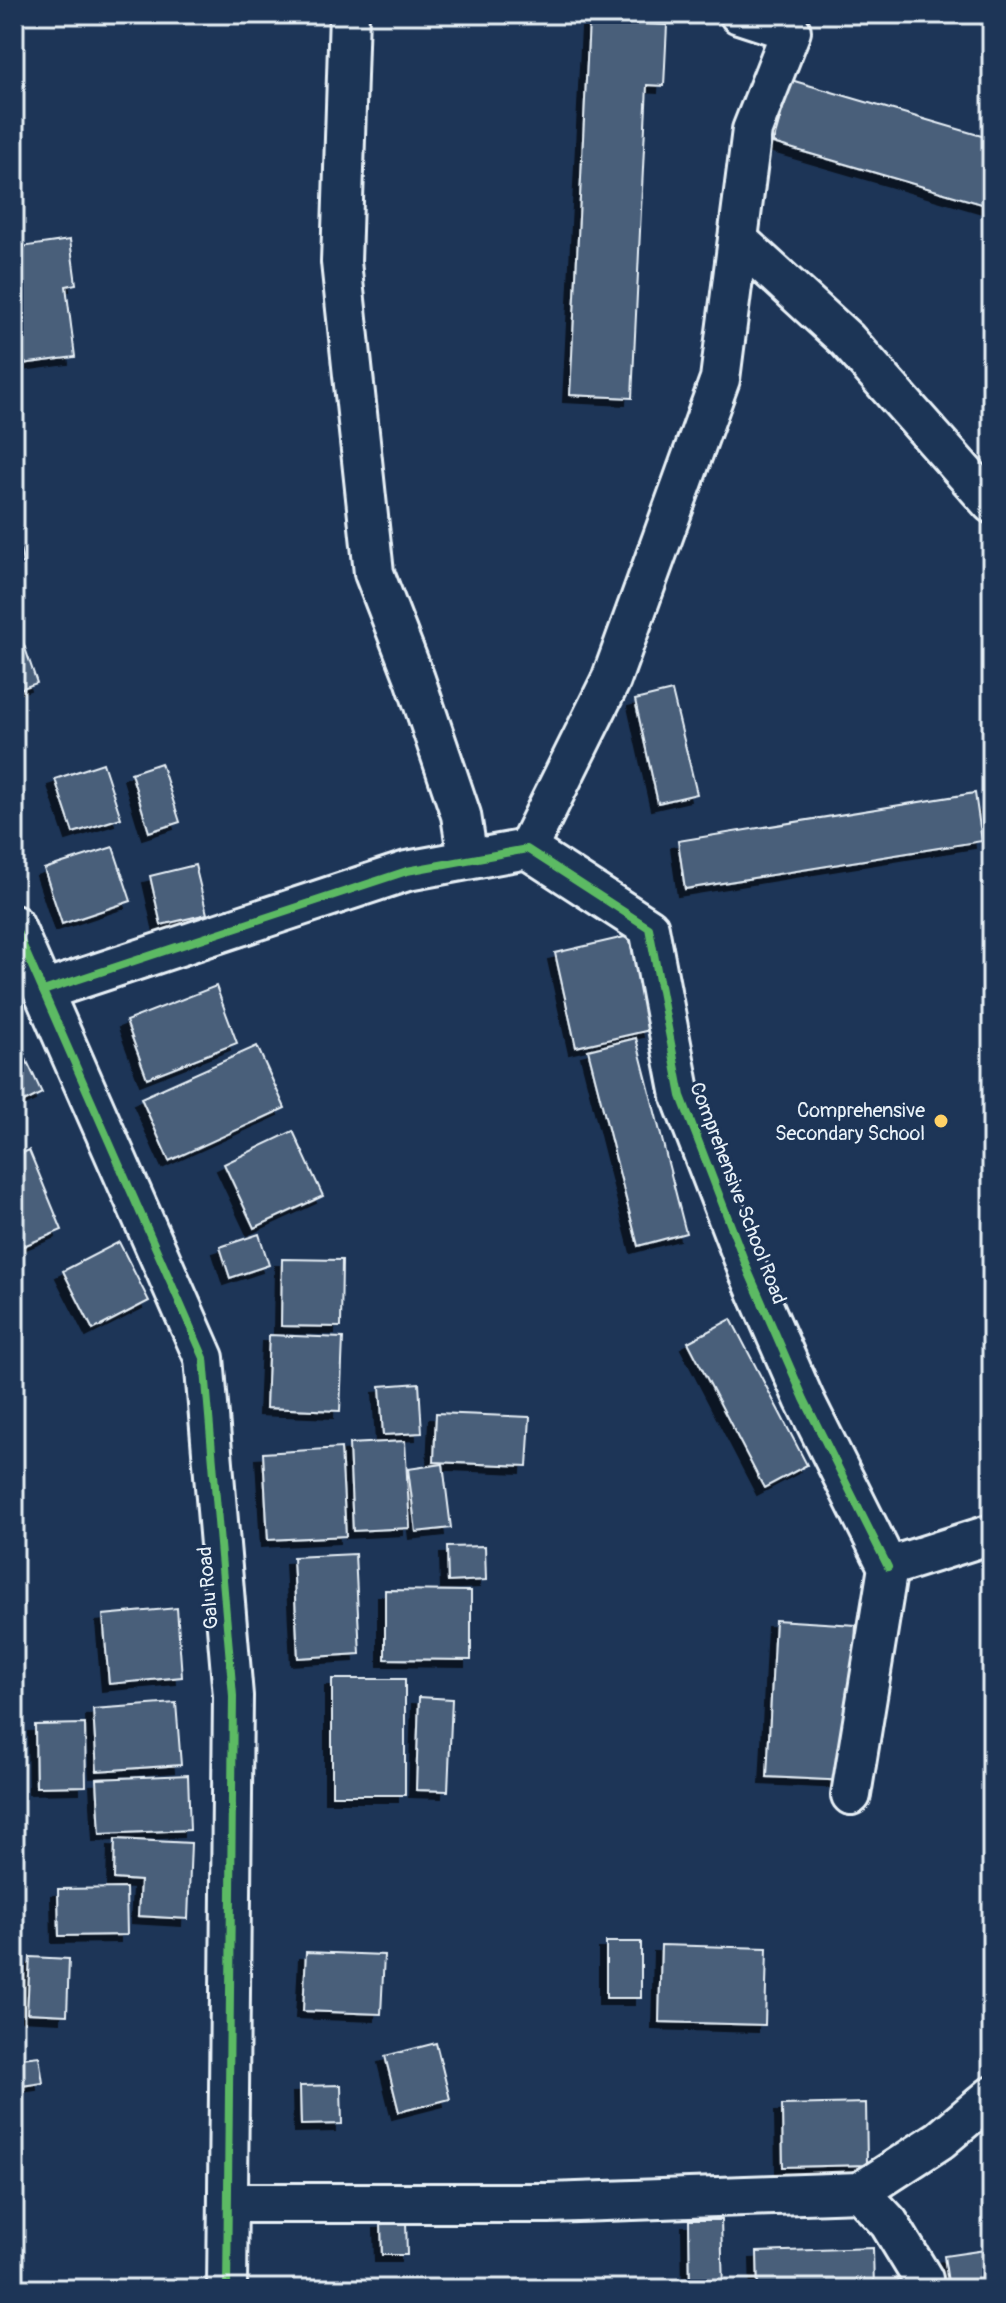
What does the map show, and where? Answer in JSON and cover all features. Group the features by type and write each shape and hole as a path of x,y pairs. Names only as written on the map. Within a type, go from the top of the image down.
{"street":[{"path":"349,14 341,262 374,573 415,679 461,815 468,859"},
{"path":"43,991 407,871 527,849 611,680 720,379 752,130 791,31 739,14"},
{"path":"738,240 847,340 992,504"},
{"name":"Comprehensive School Road","path":"527,849 649,928 681,1096 749,1273 798,1385 888,1567"},
{"name":"Galu Road","path":"14,925 204,1358 233,1696 227,2289"},
{"path":"851,1795 888,1567 992,1534"},
{"path":"228,2203 549,2203 860,2192 940,2140 992,2096"},
{"path":"860,2192 889,2223 923,2279"}],"building":[{"path":"589,21 667,25 664,86 647,85 632,398 570,395"},
{"path":"791,80 992,139 992,207 773,143"},
{"path":"70,240 76,284 66,286 75,357 14,365 14,248"},
{"path":"14,516 23,563 14,565"},
{"path":"14,616 37,683 14,691"},
{"path":"672,691 697,794 658,803 635,700"},
{"path":"103,763 121,818 73,833 55,779"},
{"path":"161,763 180,822 149,832 131,773"},
{"path":"975,793 982,841 685,889 678,841"},
{"path":"992,804 992,845 990,846 984,805"},
{"path":"113,847 131,901 62,924 44,869"},
{"path":"195,865 207,914 161,925 150,876"},
{"path":"629,936 650,1030 576,1047 555,953"},
{"path":"216,986 237,1043 147,1078 126,1021"},
{"path":"636,1038 686,1233 638,1246 588,1050"},
{"path":"14,1039 42,1093 14,1107"},
{"path":"257,1046 285,1108 169,1161 141,1098"},
{"path":"293,1131 323,1196 254,1228 224,1164"},
{"path":"29,1150 62,1230 14,1250 14,1157"},
{"path":"259,1234 269,1265 230,1278 220,1247"},
{"path":"119,1242 149,1301 93,1330 63,1271"},
{"path":"282,1259 342,1260 341,1327 281,1326"},
{"path":"731,1319 807,1465 764,1488 688,1342"},
{"path":"269,1335 343,1338 340,1411 266,1408"},
{"path":"419,1383 422,1433 383,1435 380,1386"},
{"path":"436,1413 530,1417 527,1466 434,1462"},
{"path":"405,1441 410,1528 353,1531 349,1444"},
{"path":"341,1448 346,1536 268,1540 263,1453"},
{"path":"443,1464 451,1528 416,1532 408,1469"},
{"path":"485,1546 486,1580 448,1582 447,1547"},
{"path":"355,1554 360,1654 298,1658 293,1557"},
{"path":"385,1590 471,1591 471,1660 385,1659"},
{"path":"177,1608 182,1677 109,1684 103,1615"},
{"path":"775,1620 856,1625 848,1781 767,1777"},
{"path":"332,1679 405,1679 405,1795 332,1795"},
{"path":"419,1697 452,1699 448,1791 416,1790"},
{"path":"176,1703 181,1765 97,1771 93,1709"},
{"path":"85,1724 86,1786 36,1787 35,1725"},
{"path":"188,1775 190,1830 100,1834 97,1779"},
{"path":"115,1839 191,1843 188,1919 138,1916 140,1881 114,1879"},
{"path":"126,1888 127,1935 59,1936 58,1889"},
{"path":"606,1942 641,1942 641,1998 606,1998"},
{"path":"661,1945 767,1948 765,2025 659,2022"},
{"path":"306,1952 384,1955 381,2014 303,2011"},
{"path":"30,1957 69,1959 67,2015 27,2013"},
{"path":"436,2043 450,2099 399,2112 385,2056"},
{"path":"39,2056 43,2083 14,2087 14,2059"},
{"path":"341,2085 342,2124 301,2125 300,2086"},
{"path":"866,2103 867,2165 783,2167 782,2105"},
{"path":"689,2220 721,2220 723,2289 690,2289"},
{"path":"406,2221 407,2255 382,2255 381,2222"},
{"path":"873,2248 874,2289 758,2289 757,2252"},
{"path":"992,2249 992,2289 949,2289 944,2256"}],"cycle path":[{"path":"43,991 407,871 527,849 649,928 681,1096 749,1273 804,1399 888,1567"},
{"path":"14,925 204,1358 233,1696 227,2289"}],"place":[{"name":"Comprehensive Secondary School","path":"941,1121"}]}
